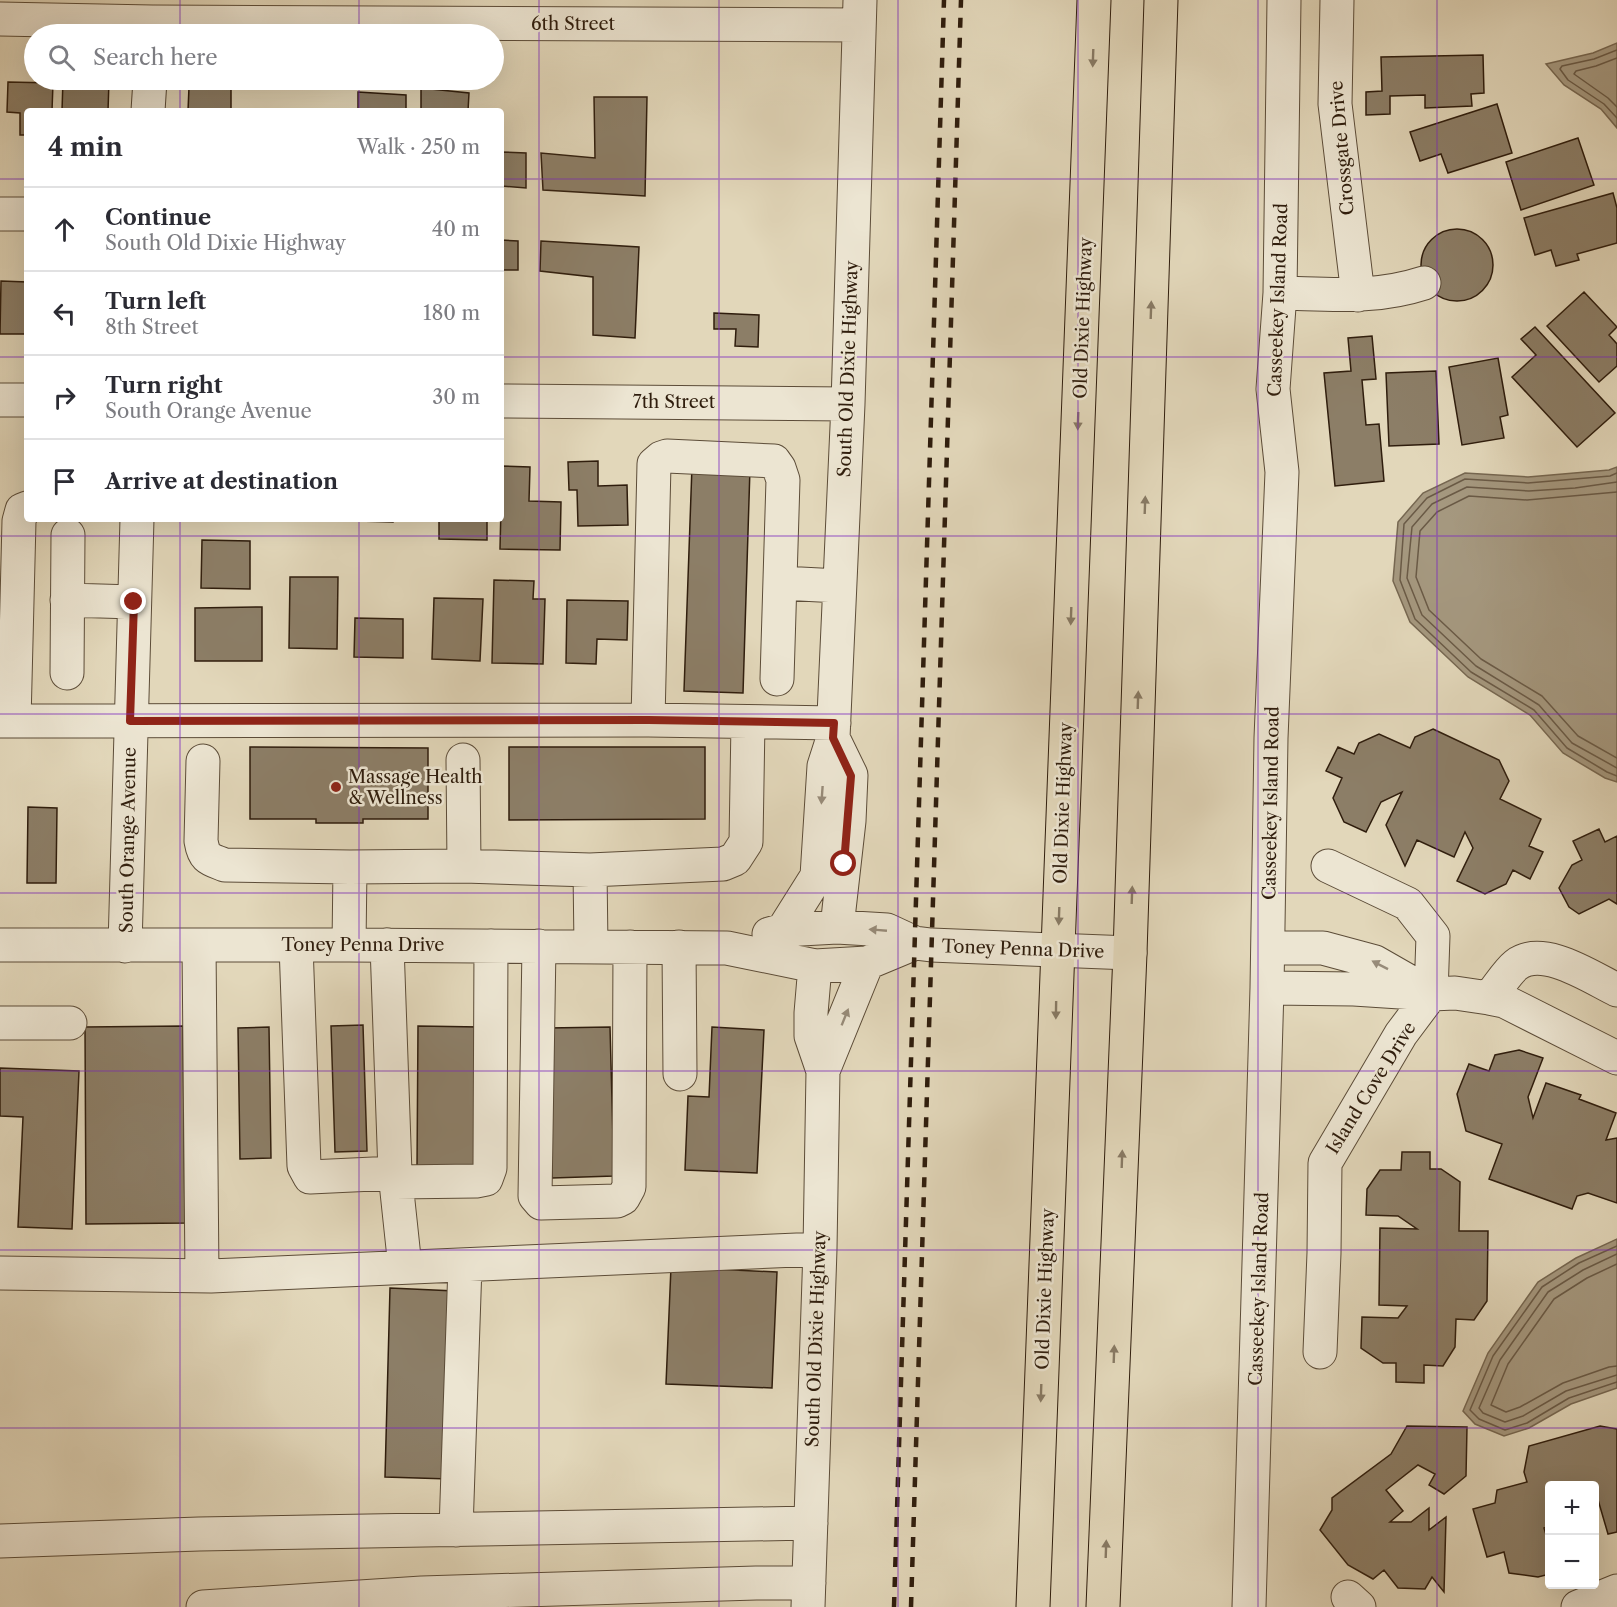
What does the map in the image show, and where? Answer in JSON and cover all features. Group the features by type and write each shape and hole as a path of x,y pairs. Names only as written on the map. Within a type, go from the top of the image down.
{"main road":[{"name":"Old Dixie Highway","path":"1033,1607 1094,0"},
{"path":"1104,1607 1130,953 1161,0"}],"street":[{"name":"Casseekey Island Road","path":"1249,1607 1267,988 1271,738 1282,472 1273,388 1280,293 1284,0"},
{"name":"Crossgate Drive","path":"1337,0 1335,104 1358,295"},
{"name":"6th Street","path":"0,18 152,19 859,13"},
{"name":"South Old Dixie Highway","path":"783,930 817,876 824,766 834,731 848,404 859,13"},
{"path":"148,108 149,90"},
{"path":"0,214 24,214"},
{"path":"1280,293 1358,295 1398,291 1424,283"},
{"path":"0,400 24,400"},
{"name":"7th Street","path":"504,401 848,404"},
{"path":"648,720 654,464 667,456 774,461 779,468 783,480 777,679"},
{"path":"24,509 19,520 7,721 648,720 748,722 834,731"},
{"name":"South Orange Avenue","path":"126,946 137,522"},
{"path":"67,673 68,535"},
{"path":"781,583 839,586"},
{"path":"68,600 134,602"},
{"path":"203,761 201,842 203,853 209,859 225,865 464,866 590,870 723,864 735,859 746,842 748,722"},
{"name":"South Old Dixie Highway","path":"834,731 851,776 849,821 837,927"},
{"path":"464,760 464,866"},
{"path":"349,945 350,867"},
{"path":"1328,867 1408,904 1433,936 1431,994"},
{"path":"590,870 591,947"},
{"name":"Toney Penna Drive","path":"727,948 783,930 837,927 887,930 915,943 1130,953"},
{"name":"Toney Penna Drive","path":"0,945 727,948 815,966 867,963 915,943"},
{"path":"199,945 202,1276"},
{"path":"296,945 304,1166 310,1177 395,1177 476,1181 486,1179 490,1168 491,946"},
{"path":"387,945 395,1177 405,1267"},
{"path":"539,946 535,1197 541,1203 617,1201 623,1198 628,1187 630,947"},
{"path":"679,947 680,1074"},
{"path":"1268,948 1323,948 1375,962 1431,994"},
{"path":"1489,999 1516,964 1538,957 1562,963 1617,990"},
{"name":"South Old Dixie Highway","path":"823,1071 867,963"},
{"name":"South Old Dixie Highway","path":"808,1595 820,1249 823,1071 812,1036 811,1013 815,966"},
{"path":"1267,988 1455,993 1504,1001 1617,1058"},
{"name":"Island Cove Drive","path":"1320,1352 1324,1253 1324,1163 1401,1034 1431,994"},
{"path":"0,1023 70,1023"},
{"path":"0,1273 202,1276 820,1249"},
{"path":"456,1530 465,1265"},
{"path":"0,1540 199,1534 811,1523"},
{"path":"203,1607 441,1600 756,1582 808,1595"},
{"path":"1578,1607 1617,1591"}],"water":[{"path":"1617,43 1617,128 1601,109 1564,85 1546,64 1593,53"},
{"path":"1617,467 1617,782 1605,778 1563,753 1530,715 1468,677 1410,622 1393,581 1398,522 1423,493 1465,473 1528,477 1609,470"},
{"path":"1617,1239 1617,1388 1571,1404 1529,1428 1504,1436 1475,1424 1463,1411 1488,1353 1538,1282 1576,1258"}],"building":[{"path":"1483,55 1484,93 1471,94 1472,106 1425,108 1425,95 1390,96 1390,114 1366,115 1366,92 1382,91 1381,57"},
{"path":"8,82 24,82 24,90 53,90 52,108 24,108 24,135 20,135 20,113 7,112"},
{"path":"63,90 109,90 108,108 62,108"},
{"path":"189,90 231,90 231,108 188,108"},
{"path":"421,90 469,93 468,108 421,108"},
{"path":"358,92 406,95 406,108 358,108"},
{"path":"594,97 647,97 645,196 543,190 541,153 595,158"},
{"path":"1497,104 1512,153 1448,173 1441,154 1420,161 1410,132"},
{"path":"1578,138 1594,185 1521,210 1506,162"},
{"path":"504,152 526,153 526,188 504,186"},
{"path":"1613,193 1617,208 1617,243 1577,254 1579,260 1556,266 1551,250 1535,255 1524,218"},
{"path":"1464,229 1483,239 1491,251 1493,265 1491,279 1483,291 1471,299 1450,301 1431,291 1423,279 1421,258 1431,239 1443,231"},
{"path":"504,240 518,241 518,270 504,270"},
{"path":"541,241 639,247 635,338 593,335 593,277 540,271"},
{"path":"1,281 24,282 24,334 0,334"},
{"path":"1584,292 1617,327 1609,335 1617,344 1617,366 1599,382 1547,326"},
{"path":"714,313 759,315 758,347 735,346 736,329 714,329"},
{"path":"1535,327 1615,413 1577,447 1512,377 1536,355 1521,339"},
{"path":"1372,336 1376,379 1362,380 1366,425 1379,424 1384,481 1335,486 1324,373 1351,371 1348,338"},
{"path":"1498,358 1508,415 1500,417 1504,438 1462,445 1449,367"},
{"path":"1436,371 1439,444 1389,446 1386,373"},
{"path":"598,461 598,486 627,485 628,525 578,526 577,490 569,490 568,462"},
{"path":"504,466 530,467 529,501 561,502 560,550 500,549 501,522 504,522"},
{"path":"692,466 750,468 743,693 684,691"},
{"path":"439,522 487,522 487,540 439,539"},
{"path":"202,540 250,541 250,589 201,588"},
{"path":"290,577 338,577 337,649 289,648"},
{"path":"494,580 534,581 533,599 545,599 543,664 492,663"},
{"path":"434,598 483,599 480,661 432,659"},
{"path":"567,600 628,601 627,640 597,639 596,664 566,663"},
{"path":"262,607 262,661 195,661 195,608"},
{"path":"355,618 403,619 403,658 354,657"},
{"path":"1433,729 1499,760 1509,781 1500,799 1541,819 1529,846 1543,852 1530,879 1513,870 1506,884 1485,894 1457,881 1473,848 1465,832 1454,857 1417,840 1405,866 1386,825 1402,792 1381,802 1366,832 1344,822 1333,798 1342,778 1326,771 1338,747 1354,754 1359,743 1379,734 1410,748 1415,737"},
{"path":"250,747 428,748 428,819 363,819 363,823 316,823 316,819 250,819"},
{"path":"509,747 705,747 705,819 509,820"},
{"path":"28,807 57,808 56,883 27,883"},
{"path":"1599,829 1605,842 1617,836 1617,904 1609,899 1579,914 1569,907 1559,888 1572,865 1582,860 1573,841"},
{"path":"363,1025 367,1151 335,1152 331,1026"},
{"path":"183,1026 185,1223 86,1224 85,1027"},
{"path":"418,1026 480,1027 479,1170 417,1169"},
{"path":"269,1027 271,1158 240,1159 238,1028"},
{"path":"610,1027 614,1176 552,1178 548,1028"},
{"path":"712,1027 764,1030 757,1173 685,1170 688,1096 709,1097"},
{"path":"1519,1050 1543,1058 1528,1097 1533,1118 1546,1083 1581,1095 1579,1099 1616,1113 1606,1140 1617,1138 1617,1203 1588,1193 1577,1196 1572,1209 1489,1179 1502,1144 1466,1131 1457,1094 1469,1064 1489,1071 1495,1055"},
{"path":"0,1068 79,1071 72,1229 18,1227 23,1117 0,1116"},
{"path":"1402,1152 1430,1152 1430,1169 1441,1169 1460,1182 1459,1231 1488,1231 1487,1301 1474,1320 1456,1319 1455,1347 1443,1366 1424,1365 1424,1383 1396,1382 1396,1363 1383,1363 1361,1348 1362,1317 1398,1318 1407,1306 1379,1305 1380,1228 1417,1229 1398,1216 1366,1215 1367,1189 1380,1170 1401,1170"},
{"path":"671,1267 777,1272 772,1388 666,1384"},
{"path":"390,1288 455,1291 449,1479 385,1477"},
{"path":"1407,1426 1467,1427 1466,1476 1444,1494 1429,1485 1435,1474 1418,1465 1386,1490 1403,1511 1390,1522 1411,1522 1429,1508 1429,1530 1446,1517 1444,1592 1432,1577 1425,1589 1398,1588 1384,1570 1373,1579 1348,1565 1320,1530 1332,1510 1332,1498 1391,1454"},
{"path":"1600,1426 1617,1429 1617,1532 1608,1534 1599,1503 1599,1481 1545,1481 1545,1575 1538,1577 1509,1573 1504,1552 1487,1557 1473,1509 1495,1503 1497,1490 1527,1482 1524,1472 1529,1446"}],"railway":[{"path":"894,1607 944,0"},
{"path":"911,1607 961,0"}],"place":[{"name":"Massage Health & Wellness","path":"336,787"}],"route":[{"path":"134,602 130,721 648,720 834,723 833,738 851,776 844,864"}]}
